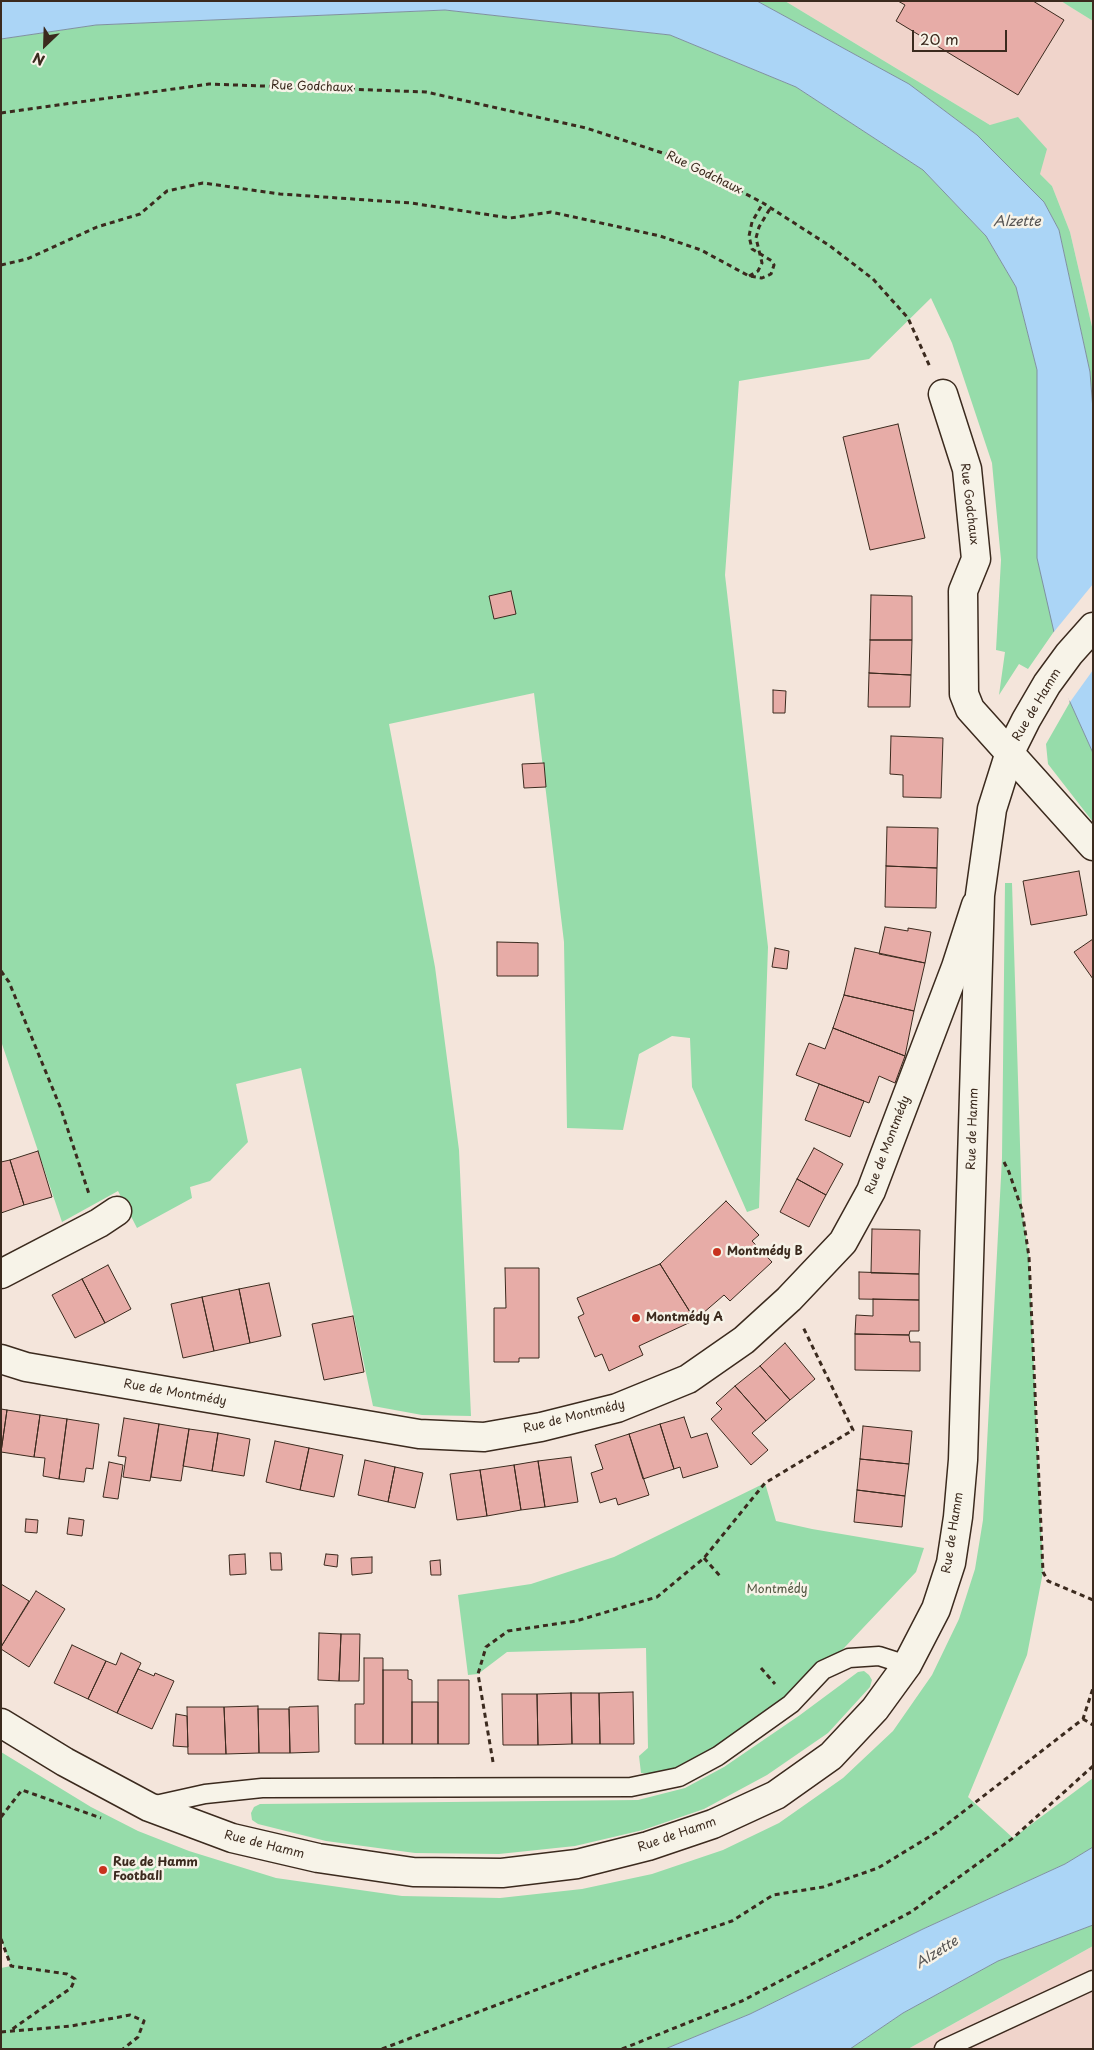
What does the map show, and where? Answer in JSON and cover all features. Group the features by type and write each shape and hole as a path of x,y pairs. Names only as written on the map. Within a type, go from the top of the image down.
{"main road":[{"name":"Rue Godchaux","path":"943,394 967,469 976,559 963,591 964,694 970,709 1093,846"},
{"name":"Rue de Hamm","path":"1,1723 65,1762 150,1807 232,1838 318,1858 413,1872 502,1873 577,1864 648,1846 704,1827 776,1795 830,1756 875,1709 907,1665 936,1609 951,1563 958,1517 963,1460 980,895 992,809 1010,752 1026,720 1047,684 1069,654 1093,627"},
{"name":"Rue de Montmédy","path":"1,1359 26,1367 418,1434 484,1437 541,1427 617,1408 688,1378 744,1340 789,1299 843,1242 871,1191 956,967 980,895"},
{"path":"1,1274 108,1217"}],"lane":[{"path":"150,1807 205,1794 262,1788 631,1788 679,1777 718,1756 791,1704 823,1670 849,1658 879,1656 907,1665"},
{"path":"944,2049 1093,1980"}],"path":[{"name":"Rue Godchaux","path":"1,113 209,84 426,92 586,128 669,155 763,202 830,246 873,279 908,318 943,394"},
{"path":"1,265 27,259 97,227 140,214 167,191 203,183 280,194 411,203 510,218 551,212 660,236 700,250 749,276 762,278 771,274 774,265 772,261 752,249 749,236 752,222 763,202"},
{"path":"749,276 758,271 762,263 762,256 756,238 759,227 770,207"},
{"path":"1,971 9,982 108,1217"},
{"path":"973,1149 988,1150 1002,1158 1009,1172 1022,1210 1029,1257 1042,1572 1048,1580 1093,1600"},
{"path":"498,1788 478,1674 486,1647 508,1631 576,1621 657,1597 704,1558 765,1483 853,1430 789,1299"},
{"path":"704,1558 721,1577"},
{"path":"382,2049 598,1966 732,1921 772,1895 823,1887 878,1868 937,1832 1083,1718 1093,1688"},
{"path":"1083,1718 1093,1724"},
{"path":"622,2049 742,2002 911,1912 1013,1838 1093,1766"},
{"path":"1,1817 22,1790 102,1818"},
{"path":"1,1939 12,1966 67,1974 75,1979 71,1988 11,2031"},
{"path":"1,2032 71,2026 130,2015 144,2021 138,2037 124,2049"}],"shaded area":[{"path":"785,1 1061,1 1093,21 1093,331 1070,232 1052,186 990,125"},
{"path":"1093,1946 1093,2049 908,2049"}],"green space":[{"path":"757,1 785,1 990,125 1018,117 1047,149 1040,174 1052,186 1070,232 1093,331 1093,410 1090,372 1059,230 1044,202 977,135 909,84"},
{"path":"1061,1 1093,1 1093,21 1072,8"},
{"path":"445,10 670,35 796,87 923,170 986,236 1016,287 1037,370 1037,558 1055,630 1028,669 1019,664 999,695 1005,652 996,650 1001,560 992,463 952,343 931,298 869,359 739,381 725,575 768,947 759,1208 747,1212 692,1087 690,1038 672,1036 639,1054 623,1130 567,1128 564,942 534,693 389,724 435,967 459,1150 471,1416 422,1415 373,1406 301,1068 236,1084 248,1142 210,1181 190,1187 192,1198 137,1228 118,1191 62,1222 1,1041 1,39 96,25"},
{"path":"1070,702 1093,753 1093,822 1048,764 1046,744"},
{"path":"1005,883 1012,883 1022,1210 1029,1257 1043,1572 1027,1655 968,1797 1013,1838 1093,1778 1093,1847 1065,1864 923,1929 750,2014 665,2049 1,2049 1,1968 11,1966 1,1939 1,1752 91,1807 138,1831 189,1851 276,1878 402,1896 500,1898 582,1889 652,1874 723,1850 779,1823 843,1778 893,1731 932,1675 959,1619 975,1569 983,1520 1002,1158"},
{"name":"Montmédy","path":"765,1483 776,1521 924,1548 916,1572 791,1704 679,1777 641,1773 639,1756 648,1748 646,1648 507,1652 478,1674 468,1675 458,1595 531,1584 614,1557"},
{"path":"864,1671 872,1680 870,1687 828,1733 767,1775 704,1809 643,1830 575,1846 499,1854 415,1853 326,1841 258,1824 252,1820 251,1813 254,1807 260,1804 638,1800 685,1788 724,1767 800,1715 858,1672"},
{"path":"1093,1925 1093,1946 908,2049 850,2049 903,2013 998,1961"}],"water":[{"name":"Alzette","path":"1,1 757,1 909,84 977,135 1044,202 1059,230 1090,372 1093,410 1093,753 1070,702 1037,558 1037,370 1016,287 986,236 923,170 796,87 670,35 445,10 96,25 1,39"},
{"name":"Alzette","path":"1093,1847 1093,1925 998,1961 903,2013 850,2049 665,2049 750,2014 923,1929 1065,1864"}],"pier":[{"path":"1093,584 1093,670 1070,702 1066,694 1053,633"}],"building":[{"path":"898,1 1033,1 1064,20 1018,95 896,21 905,5"},
{"path":"898,424 925,538 870,550 843,437"},
{"path":"511,591 516,614 494,619 489,596"},
{"path":"871,595 912,596 912,640 870,640"},
{"path":"870,640 912,640 911,675 869,673"},
{"path":"869,673 911,675 910,707 868,707"},
{"path":"773,690 786,691 785,713 773,713"},
{"path":"891,736 943,738 941,798 903,797 903,775 890,774"},
{"path":"544,763 546,787 524,788 522,764"},
{"path":"887,827 938,828 937,868 886,866"},
{"path":"886,866 937,868 936,908 885,907"},
{"path":"1079,871 1087,915 1031,925 1023,881"},
{"path":"885,927 931,932 925,963 879,954"},
{"path":"1093,939 1093,979 1074,952"},
{"path":"497,942 538,943 538,976 497,976"},
{"path":"775,948 789,951 787,969 772,967"},
{"path":"855,948 925,963 914,1011 844,995"},
{"path":"844,995 914,1011 905,1056 833,1028"},
{"path":"833,1028 905,1056 895,1083 879,1076 869,1103 796,1075 809,1043 825,1049"},
{"path":"819,1084 864,1101 850,1137 805,1120"},
{"path":"814,1148 843,1164 826,1195 797,1179"},
{"path":"38,1151 52,1197 24,1205 10,1160"},
{"path":"10,1160 24,1205 1,1213 1,1162"},
{"path":"797,1179 826,1195 809,1227 780,1212"},
{"name":"Montmédy B","path":"726,1201 759,1235 752,1241 772,1262 730,1301 724,1295 695,1320 660,1264"},
{"path":"872,1229 920,1230 919,1274 871,1273"},
{"name":"Montmédy A","path":"660,1264 695,1320 639,1346 643,1355 609,1371 602,1354 595,1357 578,1317 584,1314 577,1298"},
{"path":"108,1265 131,1309 105,1323 82,1279"},
{"path":"505,1268 539,1268 539,1358 519,1358 519,1362 494,1362 494,1308 506,1308"},
{"path":"859,1272 919,1274 919,1300 859,1299"},
{"path":"82,1279 105,1323 75,1338 52,1295"},
{"path":"269,1283 281,1336 250,1343 239,1289"},
{"path":"239,1289 250,1343 214,1351 202,1297"},
{"path":"202,1297 214,1351 183,1358 171,1304"},
{"path":"873,1299 919,1300 919,1331 910,1331 909,1335 855,1334 856,1315 873,1316"},
{"path":"353,1316 364,1372 324,1380 312,1324"},
{"path":"855,1334 909,1335 910,1342 920,1342 920,1371 855,1370"},
{"path":"785,1343 815,1379 790,1400 760,1366"},
{"path":"760,1366 790,1400 766,1421 735,1386"},
{"path":"735,1386 766,1421 752,1433 768,1450 751,1465 711,1419 722,1409 716,1403"},
{"path":"1,1409 7,1410 1,1452"},
{"path":"7,1410 40,1415 34,1457 1,1452"},
{"path":"40,1415 67,1419 59,1479 43,1476 45,1458 34,1457"},
{"path":"684,1417 691,1438 707,1433 718,1467 683,1478 680,1467 674,1469 660,1424"},
{"path":"124,1418 159,1424 150,1481 123,1477 126,1457 118,1456"},
{"path":"67,1419 99,1424 93,1469 86,1468 84,1482 59,1479"},
{"path":"159,1424 189,1429 181,1481 151,1477"},
{"path":"660,1424 674,1469 643,1479 629,1434"},
{"path":"863,1426 912,1431 909,1464 860,1459"},
{"path":"189,1429 218,1433 212,1471 183,1466"},
{"path":"218,1433 250,1439 244,1476 212,1471"},
{"path":"629,1434 649,1495 618,1505 616,1498 600,1503 591,1473 603,1469 595,1445"},
{"path":"275,1441 309,1448 300,1490 266,1482"},
{"path":"309,1448 343,1455 334,1497 300,1490"},
{"path":"571,1457 578,1502 545,1507 538,1461"},
{"path":"860,1459 909,1464 905,1496 857,1490"},
{"path":"365,1460 395,1467 388,1502 358,1495"},
{"path":"538,1461 545,1507 521,1510 514,1465"},
{"path":"109,1462 123,1465 118,1499 103,1497"},
{"path":"514,1465 521,1510 487,1516 480,1470"},
{"path":"395,1467 423,1473 415,1508 388,1502"},
{"path":"480,1470 487,1516 457,1520 450,1474"},
{"path":"857,1490 905,1496 902,1527 854,1522"},
{"path":"69,1518 84,1520 82,1536 67,1534"},
{"path":"26,1519 38,1520 37,1533 25,1532"},
{"path":"270,1553 281,1553 282,1570 271,1570"},
{"path":"245,1554 246,1574 230,1575 229,1555"},
{"path":"326,1554 338,1555 337,1567 324,1565"},
{"path":"372,1557 372,1573 352,1575 351,1558"},
{"path":"440,1560 441,1575 431,1575 430,1561"},
{"path":"1,1584 29,1601 1,1647"},
{"path":"36,1591 65,1609 29,1667 1,1649 1,1647"},
{"path":"319,1633 341,1634 339,1681 318,1680"},
{"path":"341,1634 360,1634 359,1681 339,1681"},
{"path":"72,1645 106,1661 88,1699 54,1683"},
{"path":"121,1653 141,1663 117,1713 88,1699 106,1661 116,1665"},
{"path":"364,1658 383,1658 383,1744 355,1744 355,1704 364,1704"},
{"path":"138,1669 154,1676 155,1673 174,1681 152,1729 117,1713"},
{"path":"383,1670 408,1670 408,1679 412,1680 412,1744 383,1744"},
{"path":"438,1680 469,1680 469,1744 438,1744"},
{"path":"633,1692 634,1744 600,1744 599,1693"},
{"path":"571,1693 572,1744 538,1745 537,1694"},
{"path":"571,1693 599,1693 600,1744 572,1744"},
{"path":"502,1694 537,1694 538,1745 503,1745"},
{"path":"412,1702 438,1702 438,1744 412,1744"},
{"path":"258,1706 259,1753 226,1754 224,1707"},
{"path":"318,1706 319,1752 290,1753 289,1707"},
{"path":"187,1707 224,1707 226,1754 188,1754"},
{"path":"258,1709 289,1709 290,1753 259,1753"},
{"path":"176,1714 187,1716 188,1747 173,1746"}],"place":[{"name":"Montmédy B","path":"717,1252"},
{"name":"Montmédy A","path":"636,1318"},
{"name":"Rue de Hamm Football","path":"103,1870"}]}
